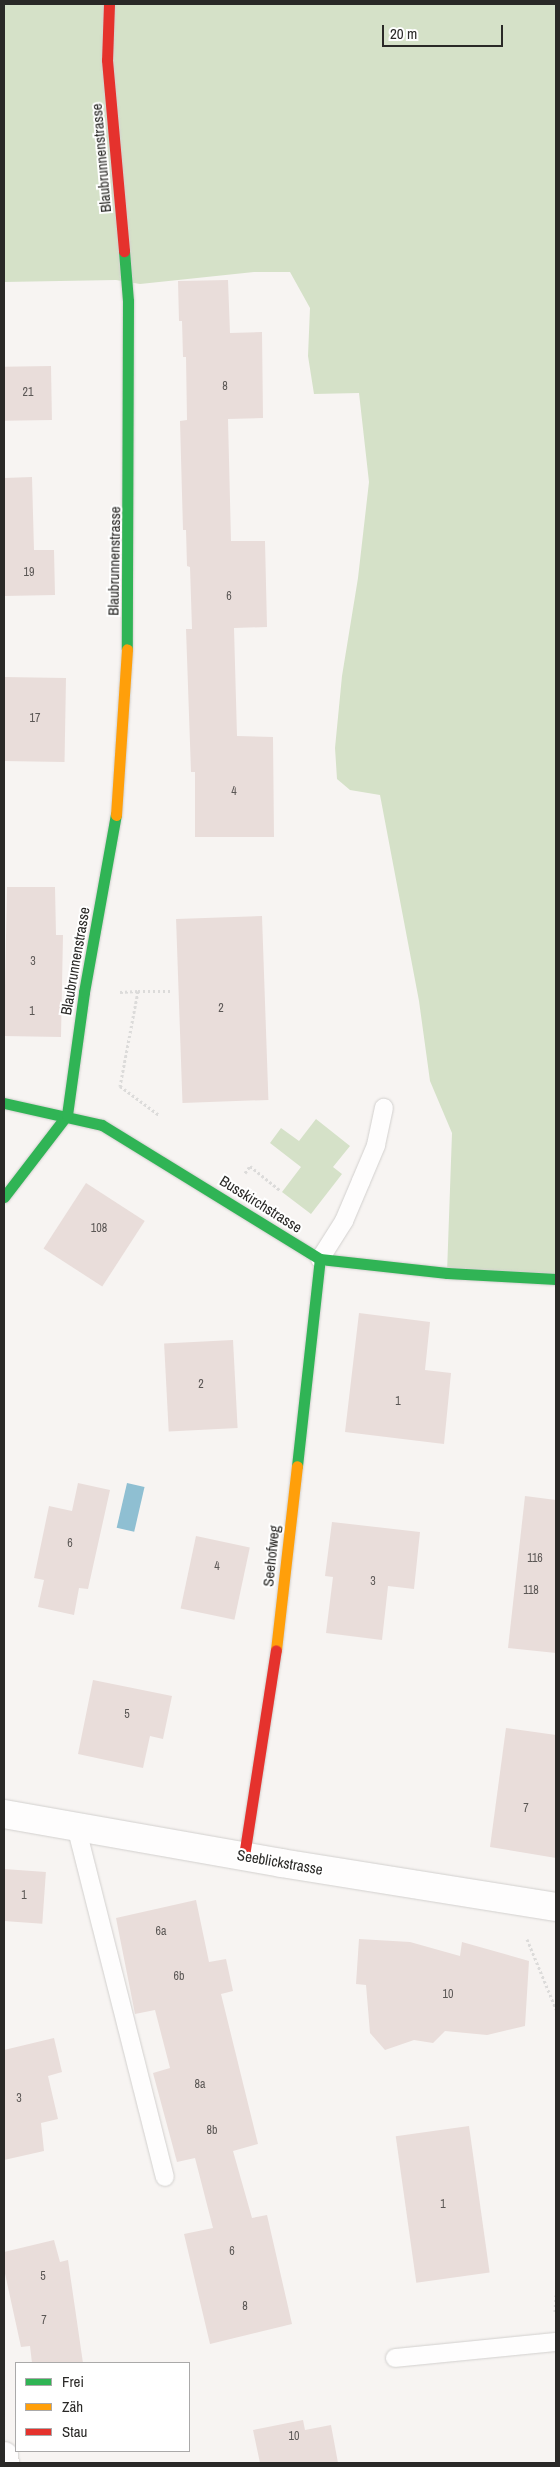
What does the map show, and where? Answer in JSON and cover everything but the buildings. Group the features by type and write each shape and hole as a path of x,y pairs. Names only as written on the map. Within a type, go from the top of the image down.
{"street":[{"name":"Blaubrunnenstrasse","path":"67,1115 84,992 116,814 127,686 128,301 107,60 109,4"},
{"name":"Busskirchstrasse","path":"4,1103 67,1115 102,1125 129,1139 320,1258 447,1273 556,1279"},
{"path":"4,1197 67,1115"},
{"name":"Seehofweg","path":"244,1856 276,1649 320,1258"},
{"name":"Seeblickstrasse","path":"4,1814 244,1856 556,1907"},
{"path":"4,2456 5,2463"}],"lane":[{"path":"320,1258 344,1221 376,1146 384,1108"},
{"path":"76,1826 164,2177"},
{"path":"395,2358 556,2342"}],"path":[{"path":"84,992 171,990"},
{"path":"138,991 120,1086 165,1120"},
{"path":"241,1177 250,1166 280,1190"},
{"path":"525,1935 556,2009"}],"green space":[{"path":"4,4 556,4 556,1279 447,1273 452,1133 430,1081 419,1001 380,795 350,790 337,779 335,748 342,676 358,578 369,482 359,393 314,394 308,356 310,308 290,272 254,272 140,284 116,280 4,282"},
{"path":"316,1119 350,1146 333,1167 342,1174 311,1214 282,1192 301,1167 270,1143 281,1128 299,1141"}],"water":[{"path":"127,1483 145,1487 134,1532 117,1528"}],"traffic: fast":[{"path":"124,251 128,301 127,649"},
{"path":"4,1197 67,1115 84,992 116,815"},
{"path":"4,1103 102,1125 320,1259 447,1273 556,1279"},
{"path":"297,1466 320,1259"}],"traffic: slow":[{"path":"116,815 127,649"},
{"path":"276,1650 297,1466"}],"traffic: jam":[{"path":"109,4 107,60 124,251"},
{"path":"244,1856 276,1650"}]}
